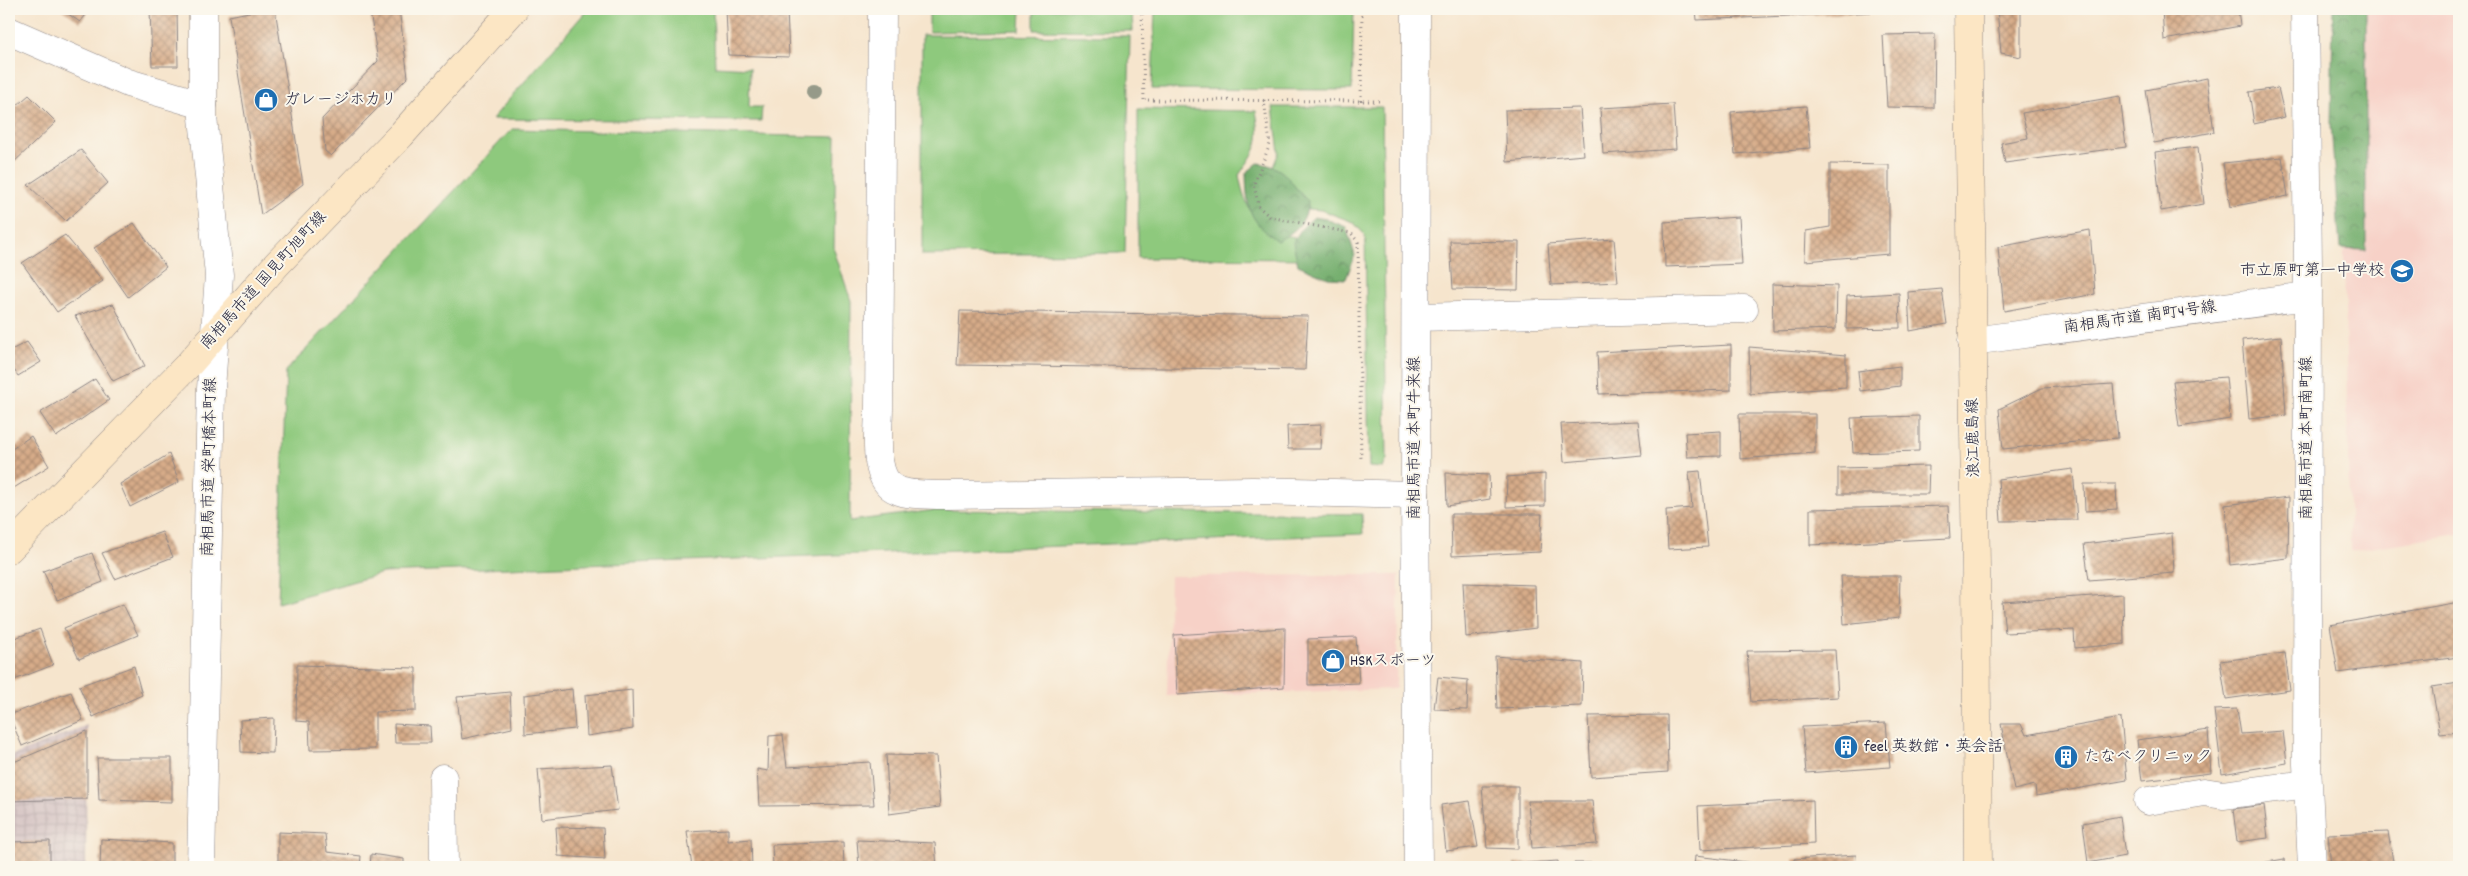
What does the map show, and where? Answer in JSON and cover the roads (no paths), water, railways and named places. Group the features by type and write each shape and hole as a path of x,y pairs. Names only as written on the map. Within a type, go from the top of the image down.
{"main road":[{"name":"南相馬市道 国見町旭町線","path":"9,549 188,364 277,264 401,135 514,9"},
{"name":"浪江鹿島線","path":"1968,9 1978,867"}],"street":[{"name":"南相馬市道 栄町橋本町線","path":"201,867 211,389 219,275 204,105 202,9"},
{"path":"882,9 878,408 879,466 884,481 896,490 927,494 1262,491 1414,495"},
{"name":"南相馬市道 本町牛来線","path":"1416,9 1414,495 1418,867"},
{"name":"南相馬市道 本町南町線","path":"2305,9 2307,784 2312,867"},
{"path":"9,31 128,83 204,105"},
{"name":"南相馬市道 南町4号線","path":"1972,341 2307,296"},
{"path":"1416,317 1744,309"},
{"path":"444,778 444,867"},
{"path":"2148,801 2204,792 2223,795 2307,784"}],"place":[{"name":"ガレージホカリ","path":"266,100"},
{"name":"市立原町第一中学校","path":"2402,271"},
{"name":"HSKスポーツ","path":"1333,661"},
{"name":"feel 英数館・英会話","path":"1846,747"},
{"name":"たなべクリニック","path":"2066,757"}]}
